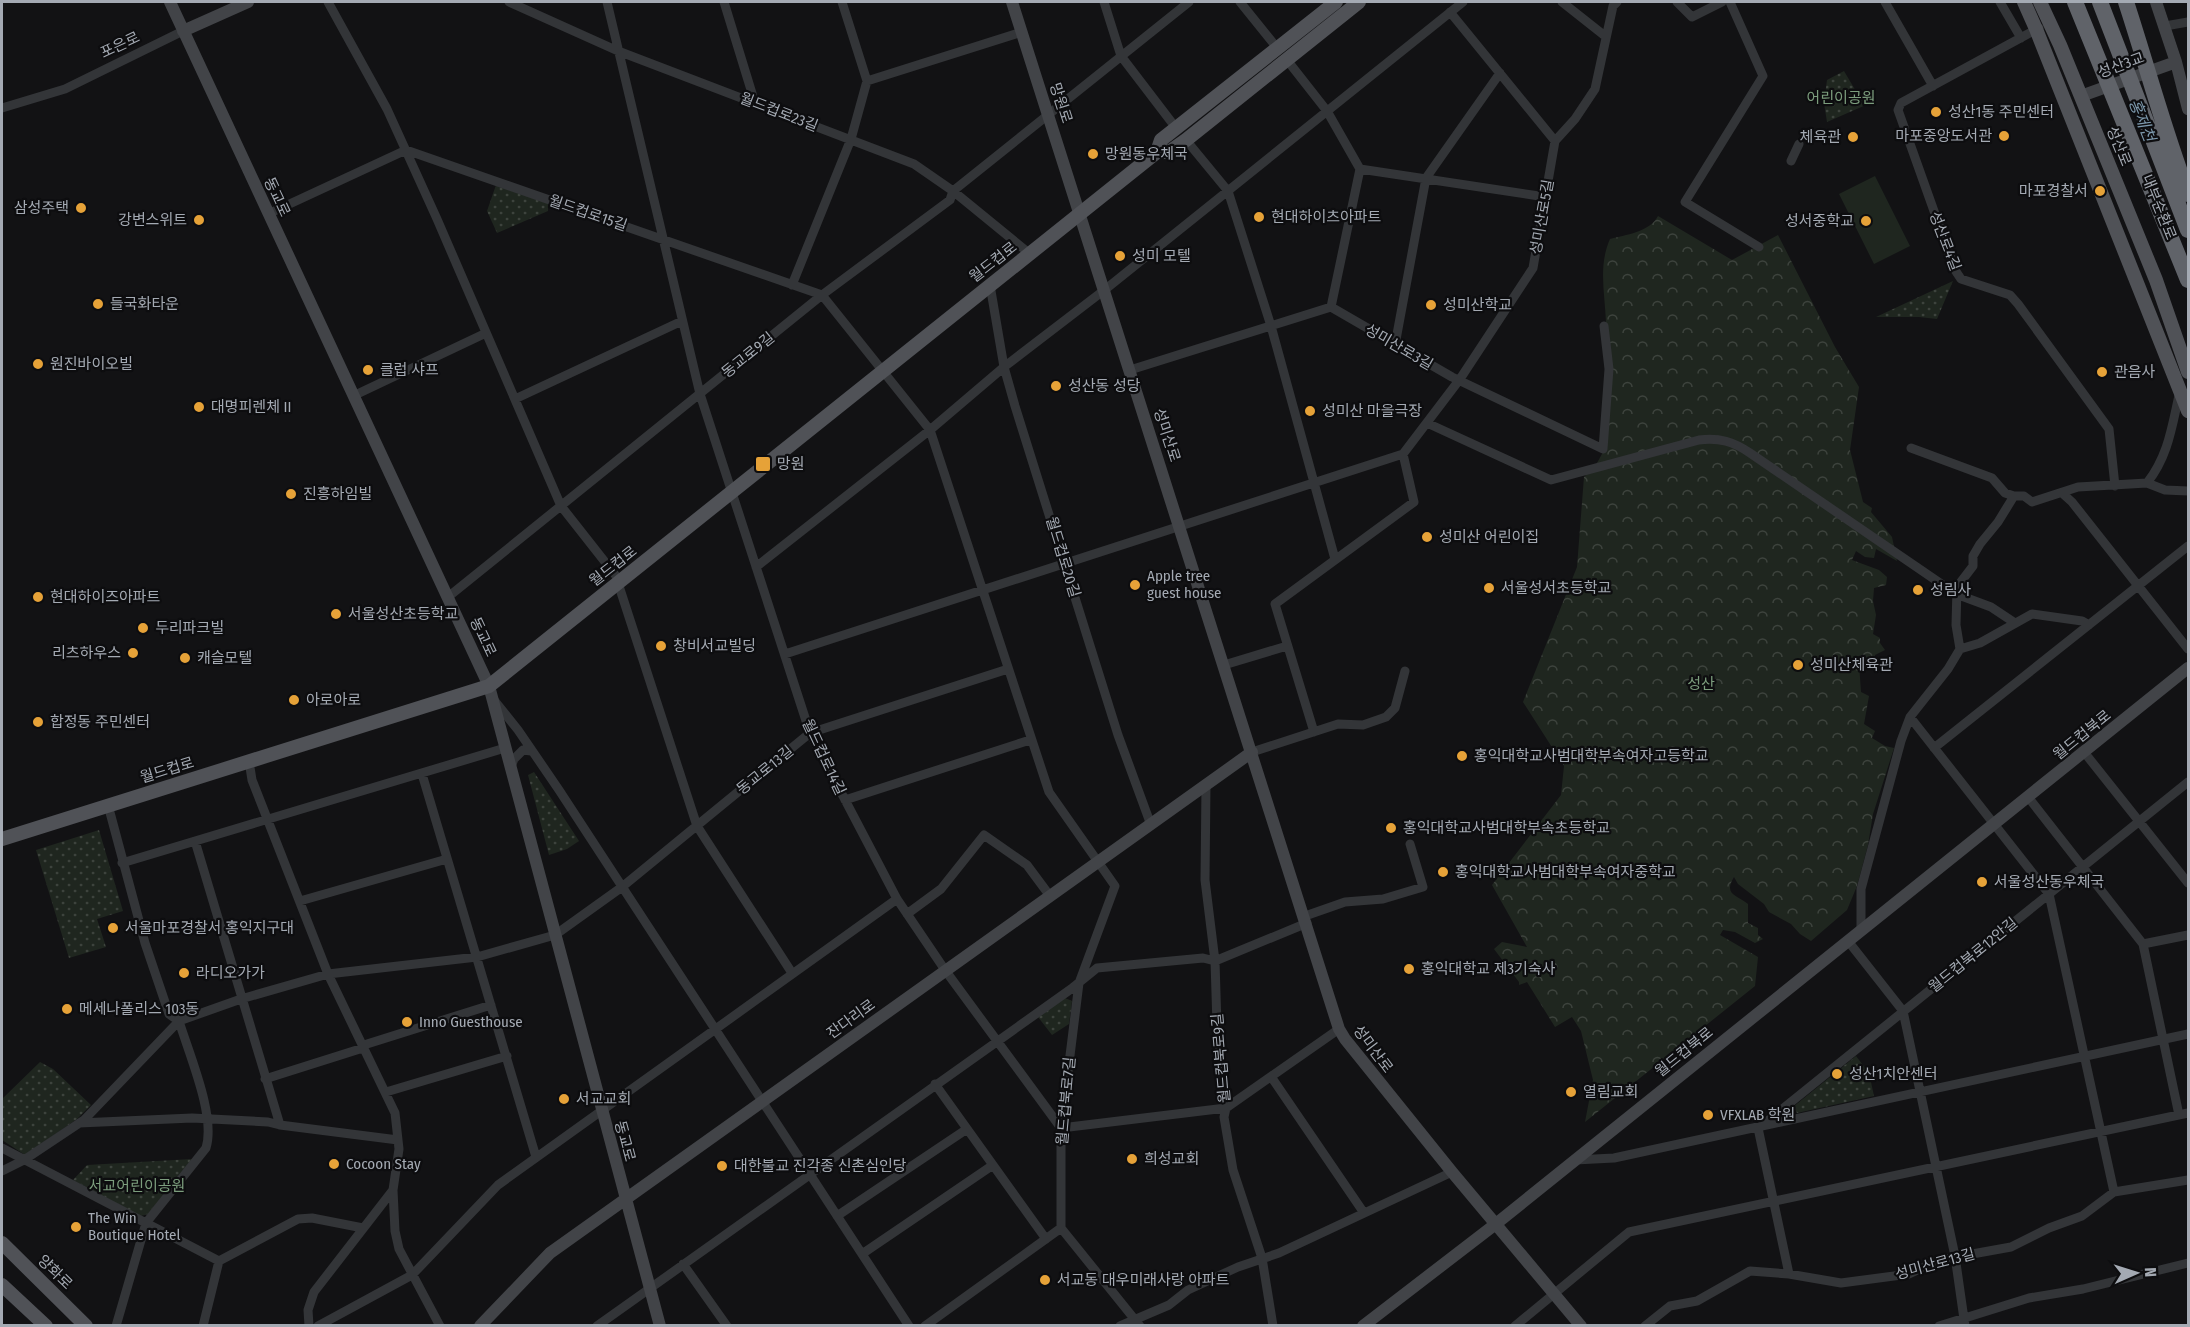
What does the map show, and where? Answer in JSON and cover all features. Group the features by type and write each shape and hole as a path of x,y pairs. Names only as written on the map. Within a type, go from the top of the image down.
{"highway":[{"name":"내부순환로","path":"2075,2 2188,280"},
{"name":"내부순환로","path":"2100,2 2188,230"},
{"path":"2126,2 2153,83 2170,145 2188,194"}],"main road":[{"name":"월드컵로","path":"2,839 249,761 491,693 619,582 883,370 1157,153 1169,152 1186,140 1282,55 1336,2"},
{"name":"월드컵로","path":"1157,153 1161,140 1176,128 1359,2"},
{"path":"2024,2 2188,411"},
{"name":"성산로","path":"2040,2 2156,280 2188,372"},
{"name":"양화로","path":"2,1243 87,1326"},
{"path":"2,1285 46,1326"}],"street":[{"name":"동교로","path":"170,2 491,693 660,1326"},
{"name":"포은로","path":"2,108 65,89 248,2"},
{"path":"327,2 387,109 561,506 619,582 697,826 792,973"},
{"name":"월드컵로23길","path":"509,2 618,51 914,164 953,191 1030,254"},
{"name":"월드컵로14길","path":"607,2 700,394 810,733 897,899 945,970 1060,1128"},
{"path":"724,2 755,103"},
{"path":"792,285 851,140 867,81 842,2"},
{"name":"망원로","path":"1012,2 1080,214"},
{"path":"1104,2 1121,56 1176,128"},
{"name":"동교로9길","path":"448,597 822,295 950,200 953,191 1189,2"},
{"path":"1130,370 1331,307 1360,169 1327,111 1240,2"},
{"path":"756,567 1463,2"},
{"path":"1562,2 1605,36"},
{"path":"1450,12 1555,141 1575,119 1595,89 1605,36 1613,6 1617,2"},
{"path":"1677,2 1692,17 1722,2"},
{"path":"1730,2 1763,76 1685,202 1759,247"},
{"path":"1885,2 1933,86"},
{"path":"2000,2 2020,38"},
{"path":"2156,2 2176,62 2188,109"},
{"name":"성산로4길","path":"2050,22 1900,103 1898,110 1960,279 2010,295 2018,304 2109,429 2115,486"},
{"path":"2165,26 2188,22"},
{"path":"867,81 1022,32"},
{"name":"성산3교","path":"2081,96 2176,62"},
{"path":"1395,345 1426,178 1500,73"},
{"path":"1186,140 1228,191 1271,326 1335,559"},
{"name":"성미산로5길","path":"1403,454 1460,380 1533,268 1555,141"},
{"path":"1791,161 1799,144"},
{"path":"268,214 406,150"},
{"name":"월드컵로15길","path":"406,150 822,295"},
{"path":"1360,169 1546,197"},
{"name":"성미산로","path":"1080,214 1339,1029 1452,1172 1581,1326"},
{"name":"월드컵로20길","path":"990,285 1004,367 1118,735 1151,825"},
{"path":"822,295 930,430 1030,740 1049,792 1098,862"},
{"name":"성미산로3길","path":"1331,307 1452,377 1603,448 1609,369 1604,326"},
{"path":"515,399 682,321"},
{"path":"353,396 486,333"},
{"path":"2147,483 2159,469 2164,456 2180,391"},
{"path":"1427,423 1551,480 1596,470 1699,440 1720,439 1738,445 1956,594 1991,607 2015,623"},
{"path":"1911,448 1992,478 2005,493 2024,496 2032,501 2078,487 2147,483 2164,490 2188,491"},
{"path":"785,654 1403,454 1414,502 1275,604 1314,732"},
{"path":"2062,493 2072,502 2188,649"},
{"path":"1861,931 1861,889 1901,741 1910,717 1948,669 1960,649 1956,626 1957,587 1973,566 1973,556 1980,544 1998,522 2014,496"},
{"path":"1934,748 2188,546"},
{"path":"1960,649 1980,643 2032,614 2082,621 2089,625"},
{"path":"1224,665 1287,646"},
{"name":"월드컵북로","path":"1364,1326 1497,1223 2188,668"},
{"name":"동교로13길","path":"179,1022 242,999 328,974 477,957 555,935 622,887 810,733 1008,669"},
{"path":"1252,752 1338,724 1363,725 1386,717 1395,708 1404,671"},
{"path":"491,693 559,790 909,1326"},
{"path":"1910,717 2049,894 2114,1192"},
{"path":"845,800 1030,740"},
{"path":"122,863 506,748"},
{"path":"511,767 523,750 531,751"},
{"name":"잔다리로","path":"480,1326 550,1252 1252,752"},
{"path":"2084,752 2188,883"},
{"path":"249,761 252,780 328,974 395,1113 398,1140 393,1190 395,1231 399,1249 440,1326"},
{"path":"422,774 536,1157"},
{"name":"월드컵북로12안길","path":"1758,1128 2188,782"},
{"name":"월드컵북로9길","path":"1206,785 1205,880 1215,961 1217,1026 1226,1108 1224,1117 1233,1170 1262,1258 1273,1326"},
{"path":"1515,1326 1629,1232 2184,1114 2163,1039 2143,944 2028,797"},
{"path":"108,805 145,943 169,1014 179,1022 208,1119 206,1148 146,1223 116,1326"},
{"path":"907,914 942,889 984,835 1027,865 1050,896"},
{"path":"195,841 280,1125"},
{"path":"597,1326 1097,968 1203,958 1215,961 1345,902 1383,899 1423,887 1410,844"},
{"path":"300,901 447,859"},
{"name":"월드컵북로7길","path":"1061,1228 1060,1128 1079,983 1115,886 1098,862"},
{"path":"318,1326 412,1275 498,1185 897,899"},
{"path":"2143,944 2188,935"},
{"path":"1848,941 1903,1011 1955,1256 1964,1322"},
{"path":"265,1079 491,1005"},
{"path":"2,1171 24,1160 79,1123 179,1022"},
{"path":"1060,1128 1226,1108 1339,1029"},
{"path":"1573,1160 1614,1158 2188,1034"},
{"path":"386,1092 507,1056"},
{"path":"1272,1078 1364,1213"},
{"path":"935,1084 1046,1239"},
{"path":"79,1123 208,1119 268,1122 398,1140"},
{"path":"1758,1128 1789,1274"},
{"path":"837,1216 967,1129"},
{"path":"2,1148 219,1261"},
{"path":"862,1254 993,1166"},
{"path":"1120,1326 1138,1323 1170,1305 1188,1290 1238,1267 1279,1253 1452,1172"},
{"name":"성미산로13길","path":"1645,1326 1670,1306 1696,1301 1748,1272 1789,1274 1840,1282 1909,1274 1939,1260 2011,1247 2049,1228 2082,1216 2114,1192 2188,1180"},
{"path":"309,1326 308,1310 314,1292 393,1190"},
{"path":"203,1326 219,1261 298,1220 312,1218 363,1228"},
{"path":"925,1326 1061,1228 1138,1323"},
{"path":"1939,1326 1964,1322 2029,1298 2083,1289 2188,1263"},
{"path":"683,1264 727,1326"}],"green space":[{"name":"어린이공원","path":"1844,71 1857,93 1875,101 1827,122 1824,103 1827,80"},
{"path":"1875,176 1910,246 1874,264 1839,194"},
{"path":"496,185 548,203 548,211 497,233 487,211"},
{"name":"성산","path":"1658,216 1732,260 1778,235 1835,347 1859,387 1850,450 1863,502 1872,508 1871,512 1892,537 1897,561 1876,549 1874,558 1865,557 1856,551 1852,560 1879,570 1887,577 1886,585 1874,588 1873,601 1876,615 1873,634 1880,638 1880,643 1885,650 1875,655 1874,661 1859,664 1861,692 1869,696 1864,724 1875,731 1872,738 1885,746 1894,748 1873,814 1868,845 1857,886 1847,910 1811,941 1791,924 1769,912 1764,904 1738,884 1734,877 1731,891 1748,904 1748,923 1758,928 1758,935 1763,939 1755,943 1735,932 1723,930 1720,935 1758,957 1755,986 1585,1122 1593,1080 1581,1031 1572,1017 1555,1027 1527,982 1519,985 1494,949 1502,942 1527,947 1492,885 1561,795 1564,766 1523,702 1577,567 1584,477 1596,465 1603,452 1607,354 1603,270 1606,249 1610,239 1643,229"},
{"path":"1953,281 1937,319 1876,317"},
{"path":"534,772 579,841 567,849 549,855 528,775"},
{"path":"99,830 123,911 97,919 106,947 69,958 36,850"},
{"path":"1065,998 1072,1001 1069,1024 1052,1035 1038,1017"},
{"path":"1856,1056 1869,1073 1874,1096 1797,1113 1793,1107"},
{"path":"40,1062 53,1069 91,1105 77,1119 25,1155 2,1140 2,1099"},
{"name":"서교어린이공원","path":"192,1159 148,1214 141,1216 73,1180 87,1165"}],"place":[{"name":"성산1동 주민센터","path":"1936,112"},
{"name":"마포중앙도서관","path":"2004,136"},
{"name":"체육관","path":"1853,137"},
{"name":"망원동우체국","path":"1093,154"},
{"name":"마포경찰서","path":"2100,191"},
{"name":"삼성주택","path":"81,208"},
{"name":"현대하이츠아파트","path":"1259,217"},
{"name":"강변스위트","path":"199,220"},
{"name":"성서중학교","path":"1866,221"},
{"name":"성미 모텔","path":"1120,256"},
{"name":"들국화타운","path":"98,304"},
{"name":"성미산학교","path":"1431,305"},
{"name":"원진바이오빌","path":"38,364"},
{"name":"클럽 샤프","path":"368,370"},
{"name":"관음사","path":"2102,372"},
{"name":"성산동 성당","path":"1056,386"},
{"name":"대명피렌체 II","path":"199,407"},
{"name":"성미산 마을극장","path":"1310,411"},
{"name":"망원","path":"763,464"},
{"name":"진흥하임빌","path":"291,494"},
{"name":"성미산 어린이집","path":"1427,537"},
{"name":"Apple tree guest house","path":"1135,585"},
{"name":"서울성서초등학교","path":"1489,588"},
{"name":"성림사","path":"1918,590"},
{"name":"현대하이즈아파트","path":"38,597"},
{"name":"서울성산초등학교","path":"336,614"},
{"name":"두리파크빌","path":"143,628"},
{"name":"창비서교빌딩","path":"661,646"},
{"name":"리츠하우스","path":"133,653"},
{"name":"캐슬모텔","path":"185,658"},
{"name":"성미산체육관","path":"1798,665"},
{"name":"아로아로","path":"294,700"},
{"name":"합정동 주민센터","path":"38,722"},
{"name":"홍익대학교사범대학부속여자고등학교","path":"1462,756"},
{"name":"홍익대학교사범대학부속초등학교","path":"1391,828"},
{"name":"홍익대학교사범대학부속여자중학교","path":"1443,872"},
{"name":"서울성산동우체국","path":"1982,882"},
{"name":"서울마포경찰서 홍익지구대","path":"113,928"},
{"name":"홍익대학교 제3기숙사","path":"1409,969"},
{"name":"라디오가가","path":"184,973"},
{"name":"메세나폴리스 103동","path":"67,1009"},
{"name":"Inno Guesthouse","path":"407,1022"},
{"name":"성산1치안센터","path":"1837,1074"},
{"name":"열림교회","path":"1571,1092"},
{"name":"서교교회","path":"564,1099"},
{"name":"VFXLAB 학원","path":"1708,1115"},
{"name":"희성교회","path":"1132,1159"},
{"name":"Cocoon Stay","path":"334,1164"},
{"name":"대한불교 진각종 신촌심인당","path":"722,1166"},
{"name":"The Win Boutique Hotel","path":"76,1227"},
{"name":"서교동 대우미래사랑 아파트","path":"1045,1280"}],"water label":[{"name":"홍제천","path":"2142,120"}]}
